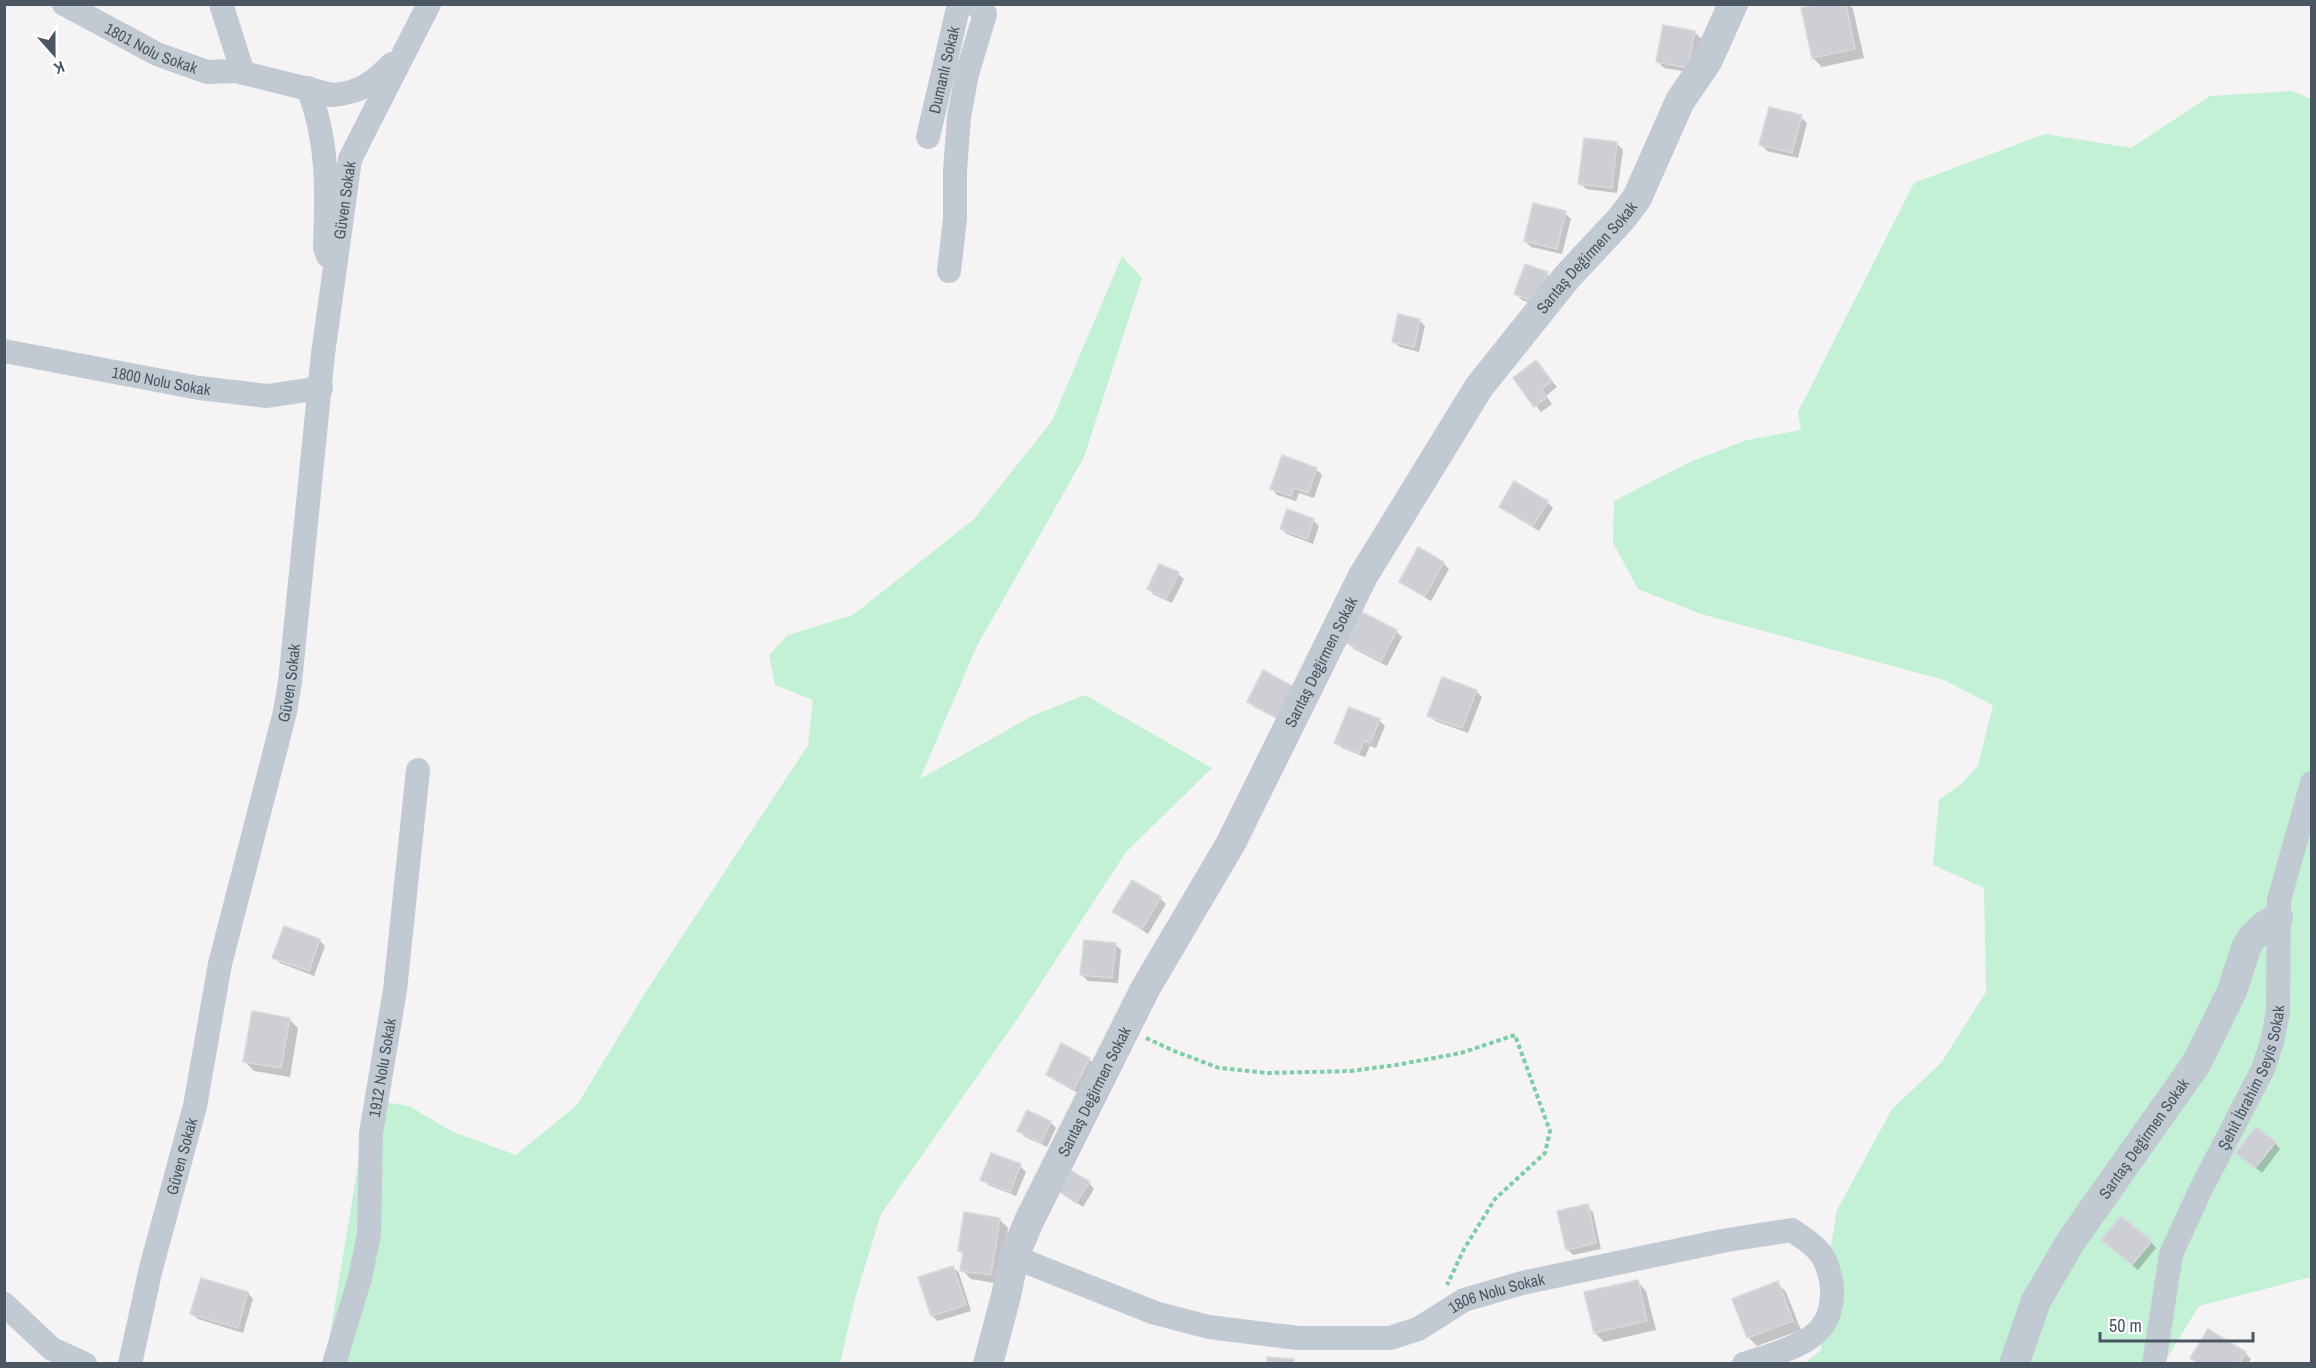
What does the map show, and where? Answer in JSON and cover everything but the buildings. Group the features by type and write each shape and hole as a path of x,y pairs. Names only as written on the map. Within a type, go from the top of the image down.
{"street":[{"name":"1801 Nolu Sokak","path":"64,4 157,54 207,72 243,73 332,95 348,94 362,89 404,52"},
{"path":"221,4 243,73"},
{"name":"Güven Sokak","path":"130,1364 151,1268 195,1106 220,964 285,712 333,270 342,230 350,159 429,4"},
{"name":"Dumanlı Sokak","path":"928,137 959,4"},
{"path":"949,271 955,218 955,171 959,117 967,74 985,14 975,4"},
{"name":"Sarıtaş Değirmen Sokak","path":"988,1364 1014,1257 1029,1221 1145,989 1231,843 1363,576 1479,387 1567,277 1637,198 1680,101 1708,60 1733,4"},
{"path":"308,88 318,113 324,141 327,185 325,248 333,270"},
{"name":"1800 Nolu Sokak","path":"4,351 210,389 267,396 321,388"},
{"name":"1912 Nolu Sokak","path":"334,1364 360,1278 369,1234 371,1133 394,990 418,770"},
{"name":"Şehit İbrahim Seyis Sokak","path":"2154,1364 2171,1254 2200,1191 2263,1069 2272,1042 2278,1012 2279,900 2312,783"},
{"name":"Sarıtaş Değirmen Sokak","path":"2014,1364 2036,1301 2071,1241 2196,1064 2232,991 2246,948 2252,938 2278,917"},
{"name":"1806 Nolu Sokak","path":"1014,1257 1155,1313 1209,1327 1298,1338 1390,1338 1418,1329 1464,1300 1522,1283 1726,1240 1792,1230 1812,1244 1825,1260 1833,1292 1828,1320 1810,1339 1773,1355 1744,1364"},
{"path":"4,1304 52,1349 85,1364"}],"path":[{"path":"1126,1028 1174,1051 1219,1068 1268,1073 1351,1071 1396,1065 1461,1053 1515,1035 1550,1131 1545,1154 1495,1199 1464,1249 1444,1291"}],"green space":[{"path":"2292,91 2311,99 2311,1277 2199,1306 2164,1363 1805,1363 1821,1350 1826,1274 1837,1210 1892,1109 1941,1063 1986,992 1984,888 1933,865 1939,800 1961,784 1978,766 1993,705 1944,680 1701,614 1638,589 1613,543 1614,501 1690,462 1747,440 1801,430 1798,412 1914,183 2045,134 2131,148 2210,96"},
{"path":"1122,256 1142,278 1084,457 977,646 920,779 1032,716 1085,695 1212,768 1126,852 1018,1018 881,1214 855,1299 840,1363 325,1364 369,1099 409,1106 453,1132 516,1155 577,1105 647,990 808,745 813,700 775,685 769,655 788,635 853,615 974,519 1052,421"}]}
